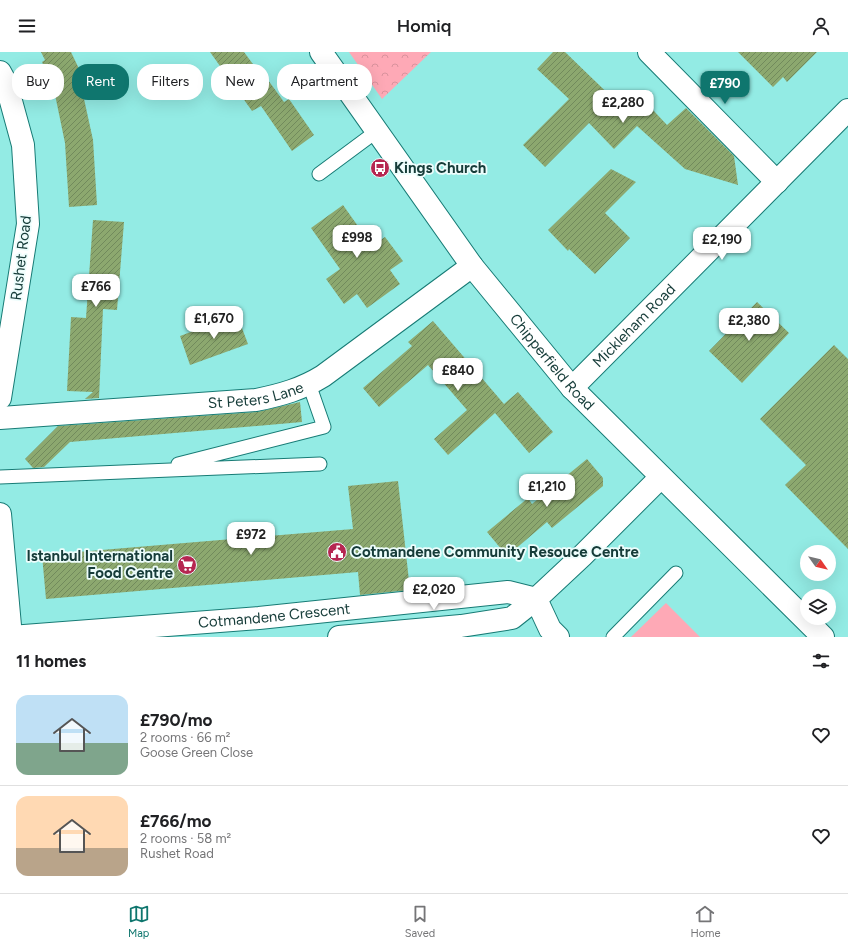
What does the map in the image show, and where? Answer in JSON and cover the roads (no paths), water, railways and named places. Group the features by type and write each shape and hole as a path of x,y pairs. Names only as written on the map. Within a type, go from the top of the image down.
{"street":[{"name":"Chipperfield Road","path":"322,52 472,266 572,388 823,637"},
{"path":"649,52 777,182"},
{"name":"Rushet Road","path":"0,398 28,224 24,145 2,81"},
{"name":"Mickleham Road","path":"572,388 848,110"},
{"name":"St Peters Lane","path":"0,418 256,400 292,392 309,384 336,366 472,266"},
{"name":"Cotmandene Crescent","path":"339,637 462,626 512,618 536,599 582,556 662,476"},
{"path":"0,514 11,637"},
{"name":"Cotmandene Crescent","path":"11,637 259,618 508,592 536,599"},
{"path":"536,599 550,629 558,637"}],"lane":[{"path":"319,174 377,131"},
{"path":"153,471 324,427 309,384"},
{"path":"0,477 320,464"},
{"path":"613,637 676,573"}],"place":[{"name":"Kings Church","path":"380,168"},
{"name":"Cotmandene Community Resouce Centre","path":"337,552"},
{"name":"Istanbul International Food Centre","path":"187,565"}]}
